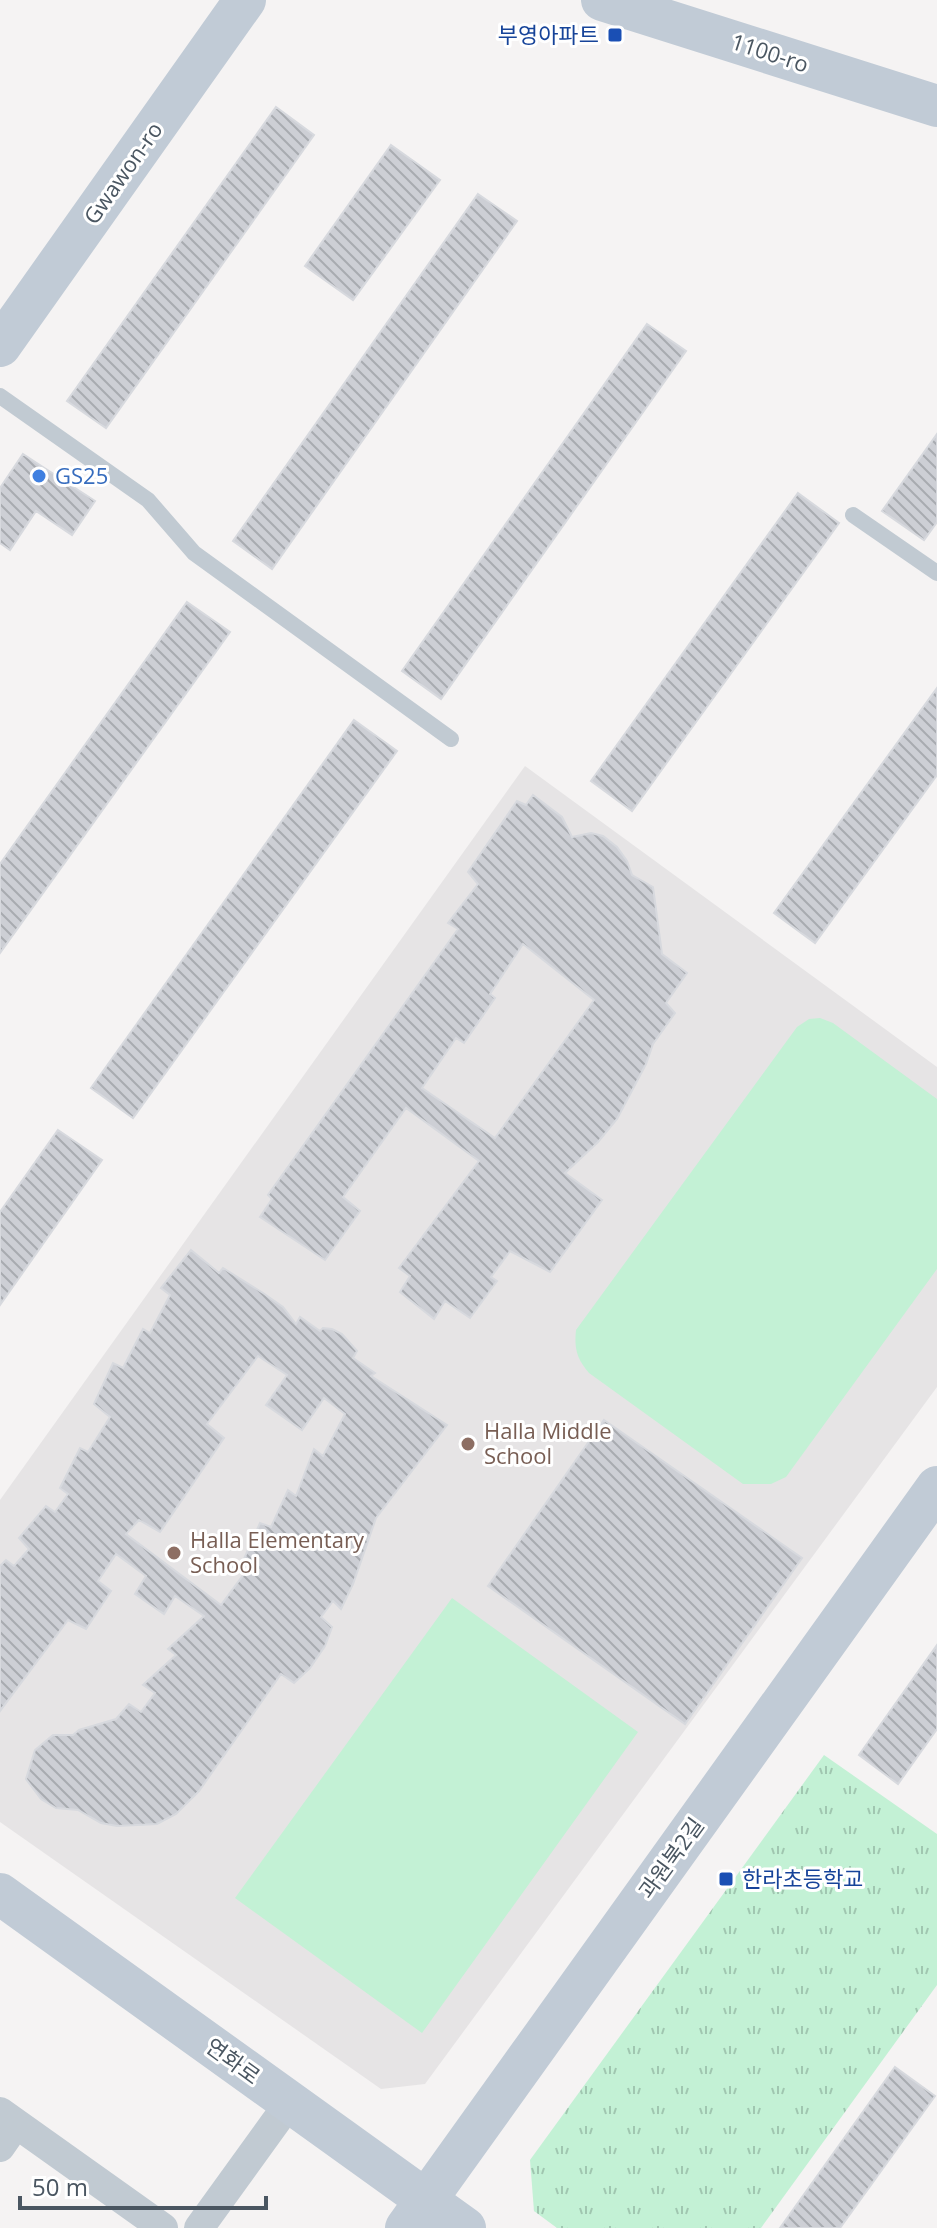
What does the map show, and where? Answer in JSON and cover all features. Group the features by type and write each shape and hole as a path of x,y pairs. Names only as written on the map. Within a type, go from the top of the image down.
{"main road":[{"name":"Gwawon-ro","path":"0,346 245,0"},
{"name":"1100-ro","path":"602,0 937,106"},
{"name":"과원북2길","path":"416,2214 937,1487"},
{"name":"연화로","path":"0,1894 290,2102 416,2214 465,2228"}],"street":[{"path":"199,2228 290,2102"},
{"path":"5,2127 163,2228"}],"lane":[{"path":"0,396 148,500 194,553 451,739"},
{"path":"853,515 937,573"}],"shaded area":[{"name":"Halla Middle School","path":"525,766 937,1067 937,1387 425,2084 381,2089 0,1822 0,1500"}],"green space":[{"path":"820,1018 833,1023 937,1099 937,1269 786,1477 771,1484 743,1484 589,1373 577,1353 576,1330 797,1027 809,1019"},
{"path":"452,1598 638,1732 422,2033 235,1898"},
{"path":"824,1755 937,1834 937,1985 761,2228 557,2228 534,2211 530,2160"}],"building":[{"path":"276,107 314,135 106,428 67,401"},
{"path":"391,145 440,180 353,300 305,266"},
{"path":"478,194 517,221 272,569 233,541"},
{"path":"647,324 686,351 441,699 402,671"},
{"path":"937,434 937,522 924,540 882,511"},
{"path":"23,454 95,501 72,535 36,511 10,550 0,543 0,488"},
{"path":"798,493 839,523 632,811 591,781"},
{"path":"187,602 230,632 0,953 0,864"},
{"path":"937,688 937,775 815,943 774,913"},
{"path":"354,720 397,751 133,1118 91,1088"},
{"path":"533,795 562,817 572,837 591,833 603,836 617,847 632,875 653,887 662,954 687,973 666,1003 675,1013 653,1044 617,1119 565,1173 602,1200 550,1272 510,1251 491,1277 497,1281 470,1318 445,1301 434,1319 400,1292 410,1276 399,1268 479,1161 406,1108 343,1197 360,1211 325,1260 260,1217 272,1199 268,1195 458,929 448,923 478,884 468,872 517,801 526,805","holes":["523,944 594,1000 495,1138 422,1088 456,1038 464,1043 495,998 490,994"]},
{"path":"58,1130 102,1160 0,1305 0,1212"},
{"path":"191,1250 219,1273 223,1268 283,1307 296,1324 300,1317 320,1331 323,1328 332,1329 342,1334 357,1351 353,1358 375,1373 371,1376 447,1425 376,1518 341,1609 333,1601 321,1617 332,1627 325,1646 310,1668 294,1683 281,1674 199,1791 176,1814 157,1824 117,1826 101,1823 78,1810 56,1808 41,1799 26,1779 35,1750 53,1735 73,1735 79,1730 116,1719 129,1704 141,1712 155,1693 143,1685 176,1655 168,1649 204,1616 175,1596 164,1614 135,1594 146,1576 116,1554 98,1581 111,1591 86,1629 68,1620 0,1711 0,1566 6,1560 14,1566 29,1549 19,1538 46,1506 55,1512 68,1494 60,1488 80,1448 88,1452 110,1417 94,1404 113,1363 123,1368 143,1329 150,1333 170,1295 161,1288","holes":["258,1356 287,1375 266,1405 302,1430 324,1398 345,1414 323,1456 314,1449 296,1496 288,1490 271,1527 260,1523 243,1561 249,1567 221,1605 126,1534 139,1520 160,1532 224,1438 207,1424"]},
{"path":"604,1420 802,1558 685,1724 488,1586"},
{"path":"937,1645 937,1729 898,1784 859,1755"},
{"path":"895,2067 935,2096 840,2228 780,2228"}],"place":[{"name":"부영아파트","path":"615,35"},
{"name":"GS25","path":"39,476"},
{"name":"Halla Middle School","path":"468,1444"},
{"name":"Halla Elementary School","path":"174,1553"},
{"name":"한라초등학교","path":"726,1879"}]}
